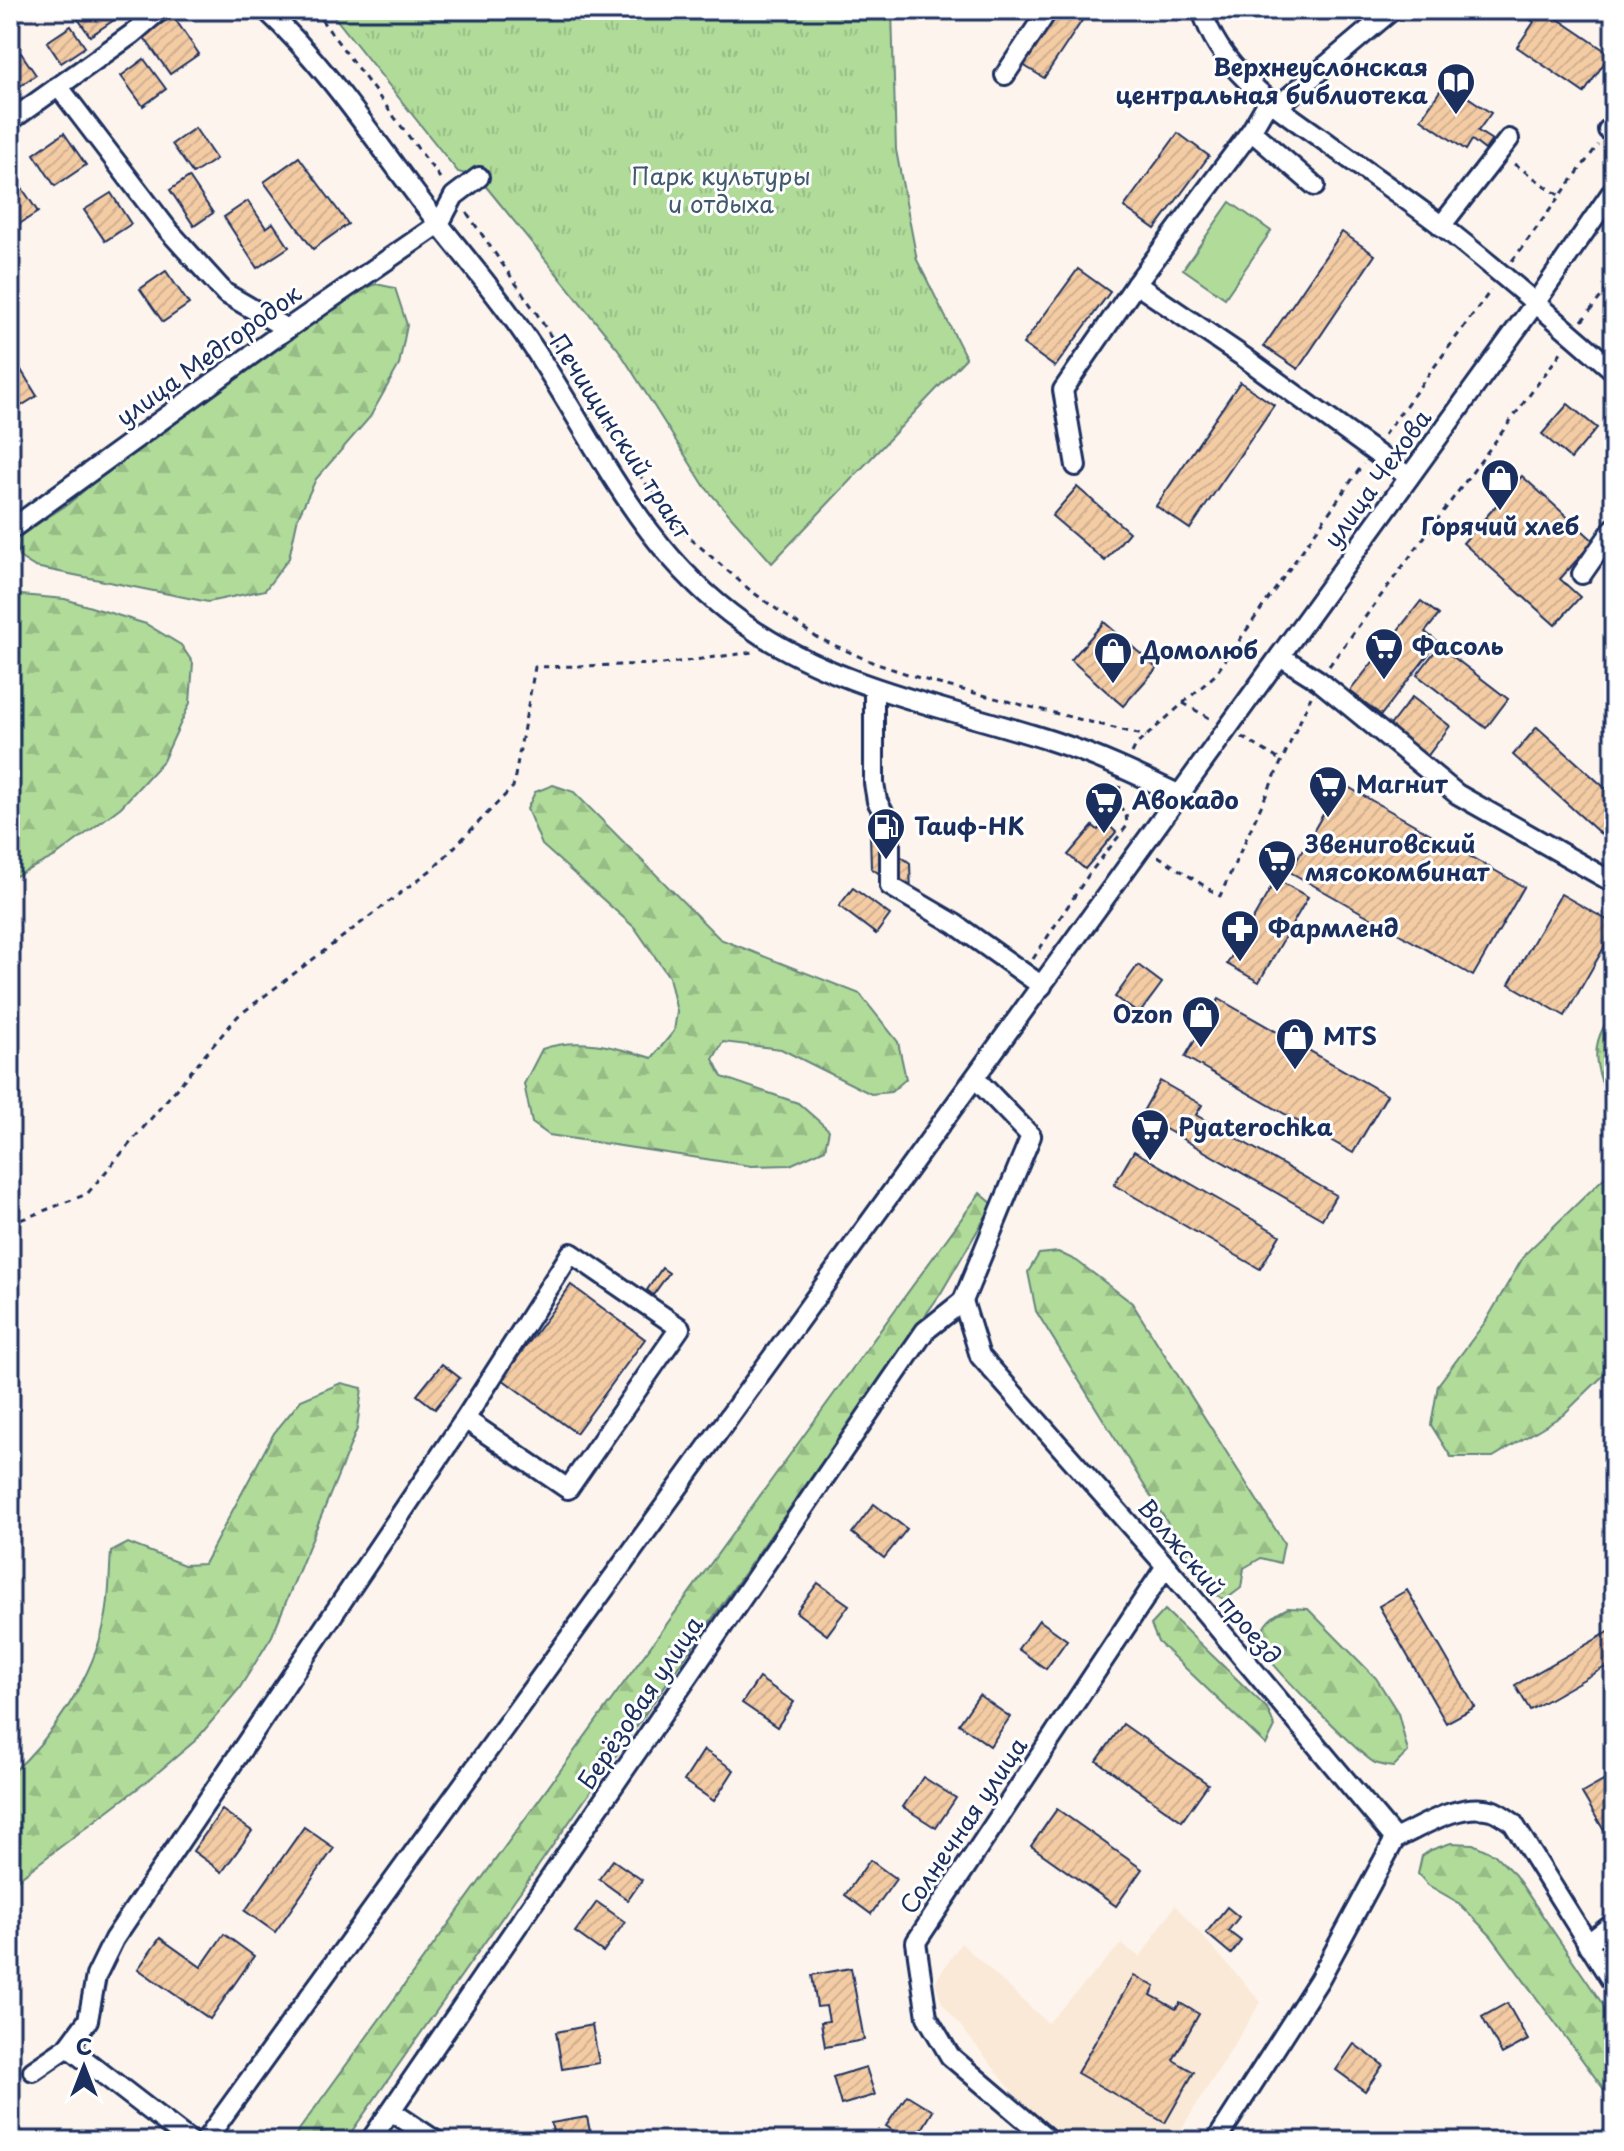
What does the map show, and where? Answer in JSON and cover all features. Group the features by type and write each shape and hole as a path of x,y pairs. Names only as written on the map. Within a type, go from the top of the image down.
{"street":[{"path":"10,121 132,34 160,10"},
{"name":"Печищинский тракт","path":"266,10 317,64 490,288 544,363 620,490 659,546 701,590 782,649 825,670 874,688 1055,741 1180,795"},
{"path":"1005,75 1048,10"},
{"path":"1202,10 1216,41 1233,67 1273,104 1441,226 1536,302 1614,371"},
{"path":"1076,466 1063,390 1136,284 1273,104 1392,10"},
{"path":"58,86 168,230 225,293 287,329"},
{"path":"1251,131 1315,186"},
{"path":"1441,226 1503,146"},
{"path":"439,224 454,196 479,177"},
{"name":"улица Чехова","path":"205,2141 976,1079 1536,302 1614,189"},
{"name":"улица Медгородок","path":"10,530 287,329 439,224"},
{"path":"1136,284 1245,358 1409,477"},
{"path":"1582,574 1614,528"},
{"path":"1280,656 1318,680 1457,794 1614,883"},
{"path":"874,688 874,783 877,801 890,825 890,886 955,924 1042,986"},
{"path":"963,1301 1031,1136 976,1079"},
{"path":"33,2071 68,2047 88,2020 96,1976 114,1939 465,1419 571,1253 680,1328 568,1489 465,1419"},
{"name":"Волжский проезд","path":"963,1301 980,1356 1166,1566 1395,1839"},
{"name":"Берёзовая улица","path":"370,2141 925,1331 963,1301"},
{"name":"Солнечная улица","path":"1050,2141 950,2056 927,2017 916,1942 1166,1566"},
{"path":"1216,2141 1319,1980 1395,1839 1459,1811 1470,1808 1493,1811 1513,1823 1614,1985"},
{"path":"1587,1944 1614,1923"},
{"path":"68,2047 190,2141"},
{"path":"391,2111 436,2141"}],"path":[{"path":"314,10 454,196 537,314 625,456 683,532 751,591 816,637 874,663 949,687 1146,736"},
{"path":"1023,971 1089,874 1127,826 1126,813 1115,803 1136,745 1215,675 1373,450 1560,196 1611,132"},
{"path":"1503,146 1560,196"},
{"path":"1122,832 1220,896 1318,680 1614,280"},
{"path":"10,1224 87,1194 238,1016 435,867 513,787 535,667 663,664 782,649"}],"shaded area":[{"path":"1175,1905 1261,2002 1174,2141 1065,2141 1024,2106 942,2003 935,1982 961,1943 1048,2023 1121,1944 1140,1957"}],"green space":[{"name":"Парк культуры и отдыха","path":"329,10 892,10 896,150 917,260 966,358 772,563 705,487 618,349 479,178 458,172"},
{"path":"1230,202 1271,231 1225,298 1183,269"},
{"path":"376,284 395,288 407,325 399,365 370,417 316,479 298,517 289,558 265,590 208,602 35,567 19,557 16,538 68,504 172,417 340,300"},
{"path":"10,594 65,599 146,624 181,645 193,663 190,703 163,761 121,807 56,856 10,879"},
{"path":"553,785 574,792 720,939 860,994 898,1042 906,1079 891,1092 871,1094 781,1049 723,1042 713,1059 722,1077 798,1103 829,1130 825,1149 790,1165 751,1166 549,1135 532,1123 524,1084 542,1049 583,1043 652,1058 674,1031 677,1012 669,977 635,928 542,845 527,809 535,792"},
{"path":"1614,1012 1614,1114 1599,1074 1596,1050 1604,1025"},
{"path":"1614,1158 1614,1365 1563,1415 1493,1457 1451,1457 1431,1425 1438,1385 1486,1321 1525,1254 1609,1173"},
{"path":"980,1193 993,1204 941,1293 345,2141 291,2141"},
{"path":"1058,1252 1077,1261 1132,1303 1284,1543 1280,1563 1261,1558 1244,1568 1241,1588 1225,1600 1209,1590 1036,1311 1028,1272 1039,1254"},
{"path":"341,1383 362,1388 357,1429 272,1636 239,1689 196,1740 150,1779 10,1885 10,1775 56,1724 91,1663 107,1612 111,1552 128,1543 184,1565 204,1564 274,1433 301,1400"},
{"path":"1288,1608 1308,1609 1376,1678 1398,1713 1408,1752 1393,1767 1375,1763 1366,1757 1298,1690 1264,1651 1262,1636 1266,1624"},
{"path":"1165,1610 1267,1708 1275,1727 1266,1745 1158,1642 1151,1625"},
{"path":"1451,1843 1473,1844 1494,1854 1515,1875 1614,2021 1614,2103 1491,1936 1459,1903 1428,1885 1418,1874 1422,1856"}],"building":[{"path":"78,10 116,10 120,16 90,36 74,13"},
{"path":"1059,10 1089,10 1044,78 1023,65"},
{"path":"1515,10 1545,10 1610,54 1584,93 1517,47 1534,22"},
{"path":"173,16 199,54 170,74 143,36"},
{"path":"71,26 85,47 61,63 47,42"},
{"path":"21,53 36,75 10,93 10,60"},
{"path":"144,59 166,89 143,106 121,76"},
{"name":"Верхнеуслонская центральная библиотека","path":"1446,82 1491,113 1478,131 1492,140 1485,150 1472,140 1466,150 1421,119"},
{"path":"195,128 216,159 193,174 172,144"},
{"path":"64,133 86,165 55,186 34,154"},
{"path":"1178,133 1209,156 1155,229 1124,207"},
{"path":"299,157 348,224 313,249 264,182"},
{"path":"189,177 213,213 194,226 170,190"},
{"path":"22,188 38,212 10,230 10,189 13,194"},
{"path":"111,193 131,224 105,241 84,210"},
{"path":"248,201 266,228 273,223 289,247 257,268 224,217"},
{"path":"1342,232 1375,255 1298,369 1264,346"},
{"path":"1078,269 1110,292 1055,367 1023,344"},
{"path":"166,271 189,304 163,322 140,289"},
{"path":"18,365 37,396 16,409 10,399 10,370"},
{"path":"1240,382 1274,405 1190,529 1156,506"},
{"path":"1568,404 1597,428 1571,459 1542,434"},
{"path":"1522,476 1594,541 1560,579 1580,597 1555,625 1463,543"},
{"path":"1077,487 1129,532 1105,561 1052,516"},
{"path":"1421,601 1439,615 1425,632 1438,642 1381,715 1350,691"},
{"path":"1104,622 1157,668 1123,706 1071,660"},
{"path":"1439,646 1508,699 1486,728 1417,675"},
{"path":"1412,697 1450,726 1426,758 1388,728"},
{"path":"1537,727 1614,796 1614,846 1513,755"},
{"path":"1341,783 1524,887 1473,976 1290,872"},
{"path":"1105,822 1116,832 1085,869 1068,855 1093,826 1098,830"},
{"path":"870,834 910,863 911,896 871,868"},
{"path":"1276,879 1308,897 1259,982 1227,964"},
{"path":"853,888 890,915 876,934 839,906"},
{"path":"1561,894 1614,924 1614,930 1565,1016 1509,984"},
{"path":"1138,965 1162,983 1139,1014 1115,997"},
{"path":"1219,999 1387,1095 1353,1153 1185,1057"},
{"path":"1160,1081 1202,1105 1196,1115 1336,1195 1322,1219 1141,1115"},
{"path":"1134,1151 1280,1235 1260,1269 1114,1185"},
{"path":"662,1268 669,1273 653,1295 647,1290"},
{"path":"571,1285 645,1339 576,1433 502,1379"},
{"path":"442,1364 460,1378 435,1409 417,1395"},
{"path":"874,1504 907,1529 884,1558 852,1533"},
{"path":"818,1583 849,1605 827,1635 796,1612"},
{"path":"1407,1590 1475,1707 1446,1723 1379,1606"},
{"path":"1039,1620 1067,1640 1046,1669 1018,1649"},
{"path":"1614,1629 1614,1662 1530,1710 1515,1685"},
{"path":"759,1678 794,1702 777,1727 742,1703"},
{"path":"979,1695 1010,1717 990,1746 959,1724"},
{"path":"1123,1724 1208,1784 1182,1821 1097,1761"},
{"path":"704,1750 734,1770 714,1801 684,1781"},
{"path":"1614,1775 1614,1823 1603,1829 1582,1793"},
{"path":"923,1777 956,1798 936,1828 903,1807"},
{"path":"1057,1809 1142,1869 1116,1906 1031,1846"},
{"path":"222,1810 252,1831 222,1872 193,1851"},
{"path":"304,1827 334,1848 275,1932 245,1911"},
{"path":"613,1860 642,1880 628,1900 599,1879"},
{"path":"870,1860 896,1879 871,1914 845,1895"},
{"path":"597,1902 625,1922 603,1952 575,1932"},
{"path":"1227,1907 1239,1917 1228,1931 1241,1941 1231,1954 1206,1933"},
{"path":"224,1934 254,1956 210,2019 138,1969 160,1938 201,1967"},
{"path":"851,1968 864,2040 825,2047 821,2022 829,2021 826,2006 817,2007 812,1975"},
{"path":"1134,1975 1155,1987 1151,1995 1176,2009 1180,2003 1199,2014 1173,2060 1194,2072 1165,2123 1077,2073"},
{"path":"1507,2003 1528,2040 1502,2054 1482,2017"},
{"path":"592,2025 599,2063 562,2069 556,2032"},
{"path":"1354,2044 1383,2065 1365,2091 1336,2070"},
{"path":"866,2067 875,2095 841,2105 833,2077"},
{"path":"907,2095 933,2111 915,2141 909,2141 886,2126"},
{"path":"587,2117 592,2141 555,2141 551,2123"}],"place":[{"name":"Верхнеуслонская центральная библиотека","path":"1456,116"},
{"name":"Горячий хлеб","path":"1500,512"},
{"name":"Фасоль","path":"1384,681"},
{"name":"Домолюб","path":"1113,685"},
{"name":"Магнит","path":"1328,819"},
{"name":"Авокадо","path":"1104,835"},
{"name":"Таиф-НК","path":"886,861"},
{"name":"Звениговский мясокомбинат","path":"1277,893"},
{"name":"Фармленд","path":"1240,963"},
{"name":"Ozon","path":"1201,1049"},
{"name":"MTS","path":"1295,1071"},
{"name":"Pyaterochka","path":"1150,1162"}]}
